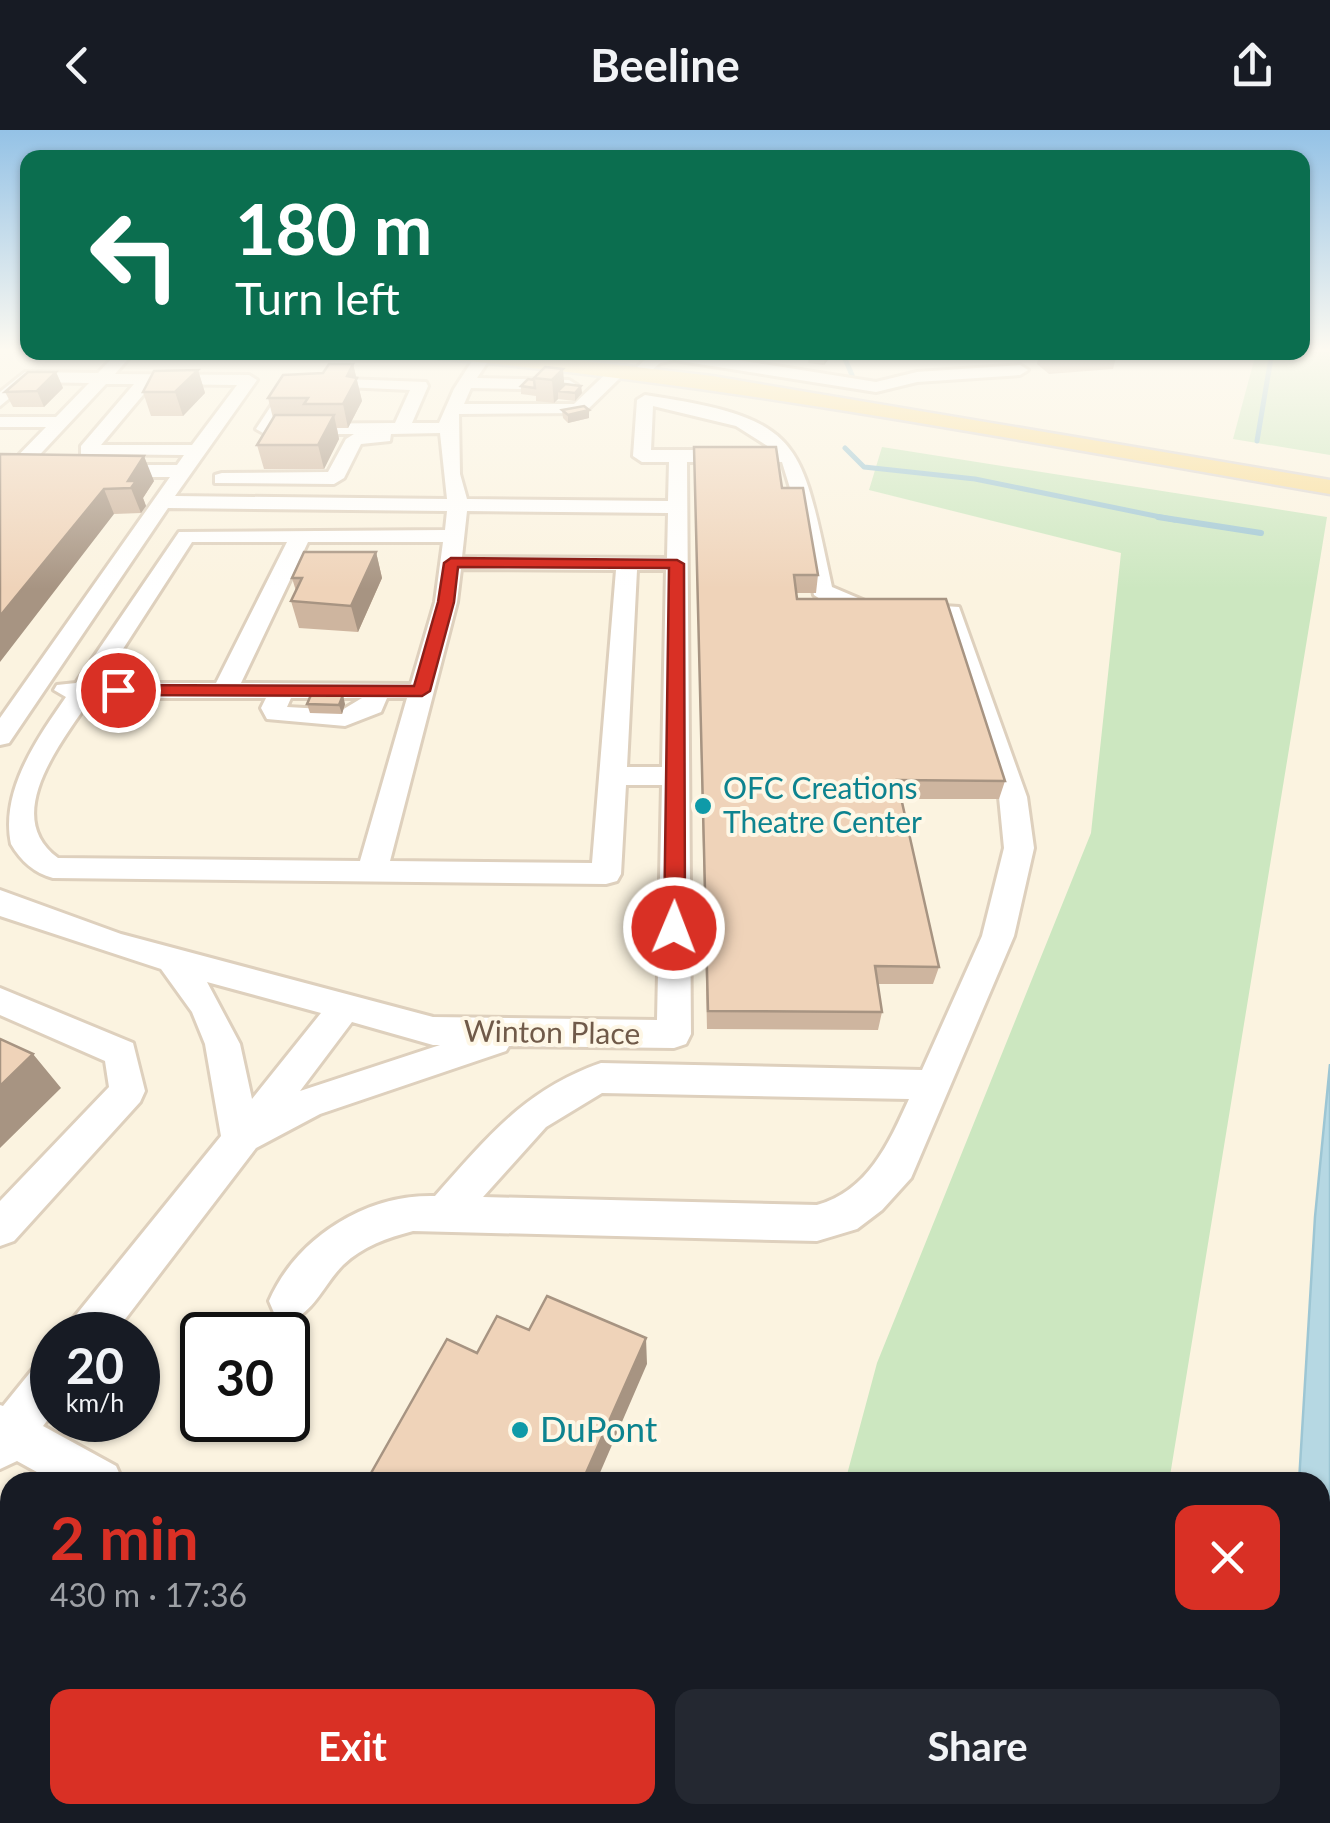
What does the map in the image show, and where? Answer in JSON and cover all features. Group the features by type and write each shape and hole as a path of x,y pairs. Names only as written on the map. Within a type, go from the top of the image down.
{"main road":[{"path":"993,431 1326,487"}],"street":[{"path":"7,471 35,450 46,431"},
{"path":"87,450 104,431"},
{"path":"0,736 211,431"},
{"path":"222,479 334,478 354,439 405,431"},
{"path":"372,872 446,602 458,504 451,431"},
{"path":"643,431 642,456 789,456"},
{"path":"290,1301 323,1254 354,1232 413,1213 817,1223 844,1216 868,1198 898,1166 998,936 1020,848 1012,797 951,612 888,610 831,600 822,590 789,456 782,447 754,431"},
{"path":"35,450 197,450"},
{"name":"Winton Place","path":"0,901 9,908 172,960 433,1030 674,1034 676,776 649,657 677,564 678,456"},
{"path":"89,471 183,470"},
{"path":"7,471 51,471"},
{"path":"164,502 677,506"},
{"path":"626,564 649,657 613,776 606,874 53,868 37,861 24,845 14,803 18,788 181,540 194,534 301,535 626,564 677,564"},
{"path":"225,690 301,535"},
{"path":"123,561 166,562"},
{"path":"33,690 282,690 274,708 283,717 345,718 372,707 378,691 422,691"},
{"path":"613,776 676,776"},
{"path":"172,960 202,995 222,1033 240,1141"},
{"path":"0,1001 121,1053 127,1091 0,1228"},
{"path":"105,1312 345,1007"},
{"path":"240,1141 308,1102 522,1032"},
{"path":"674,1034 674,1080"},
{"path":"444,1214 546,1103 574,1086 601,1078 933,1085"},
{"path":"30,1405 4,1435 80,1472"}],"green space":[{"path":"1235,431 1330,431 1330,455 1233,439"},
{"path":"882,447 1327,517 1171,1472 848,1472 877,1363 1091,833 1121,553 869,490"}],"water":[{"path":"1330,1064 1330,1472 1300,1472 1315,1217"}],"building":[{"path":"265,431 325,431 318,445 257,445"},
{"path":"694,447 776,447 782,488 803,488 818,575 794,575 797,599 946,599 1005,781 897,780 939,967 875,966 882,1012 708,1011"},
{"path":"0,454 144,456 128,481 136,481 131,488 104,489 0,616"},
{"path":"304,552 376,552 351,606 291,601 302,578 292,578"},
{"path":"311,695 343,695 339,705 307,704"},
{"path":"0,1039 33,1054 0,1086"},
{"name":"DuPont","path":"547,1296 646,1338 586,1472 372,1472 447,1339 477,1353 497,1316 529,1330"}],"waterway":[{"path":"1257,441 1259,431"},
{"path":"845,448 864,467 975,479 1168,519"},
{"path":"1158,517 1168,519"},
{"path":"1168,519 1261,533"},
{"path":"1168,519 1175,520"}],"place":[{"name":"OFC Creations Theatre Center","path":"703,806"},
{"name":"DuPont","path":"520,1430"}],"route":[{"path":"118,690 422,691 446,602 451,563 677,564 674,928"}]}
